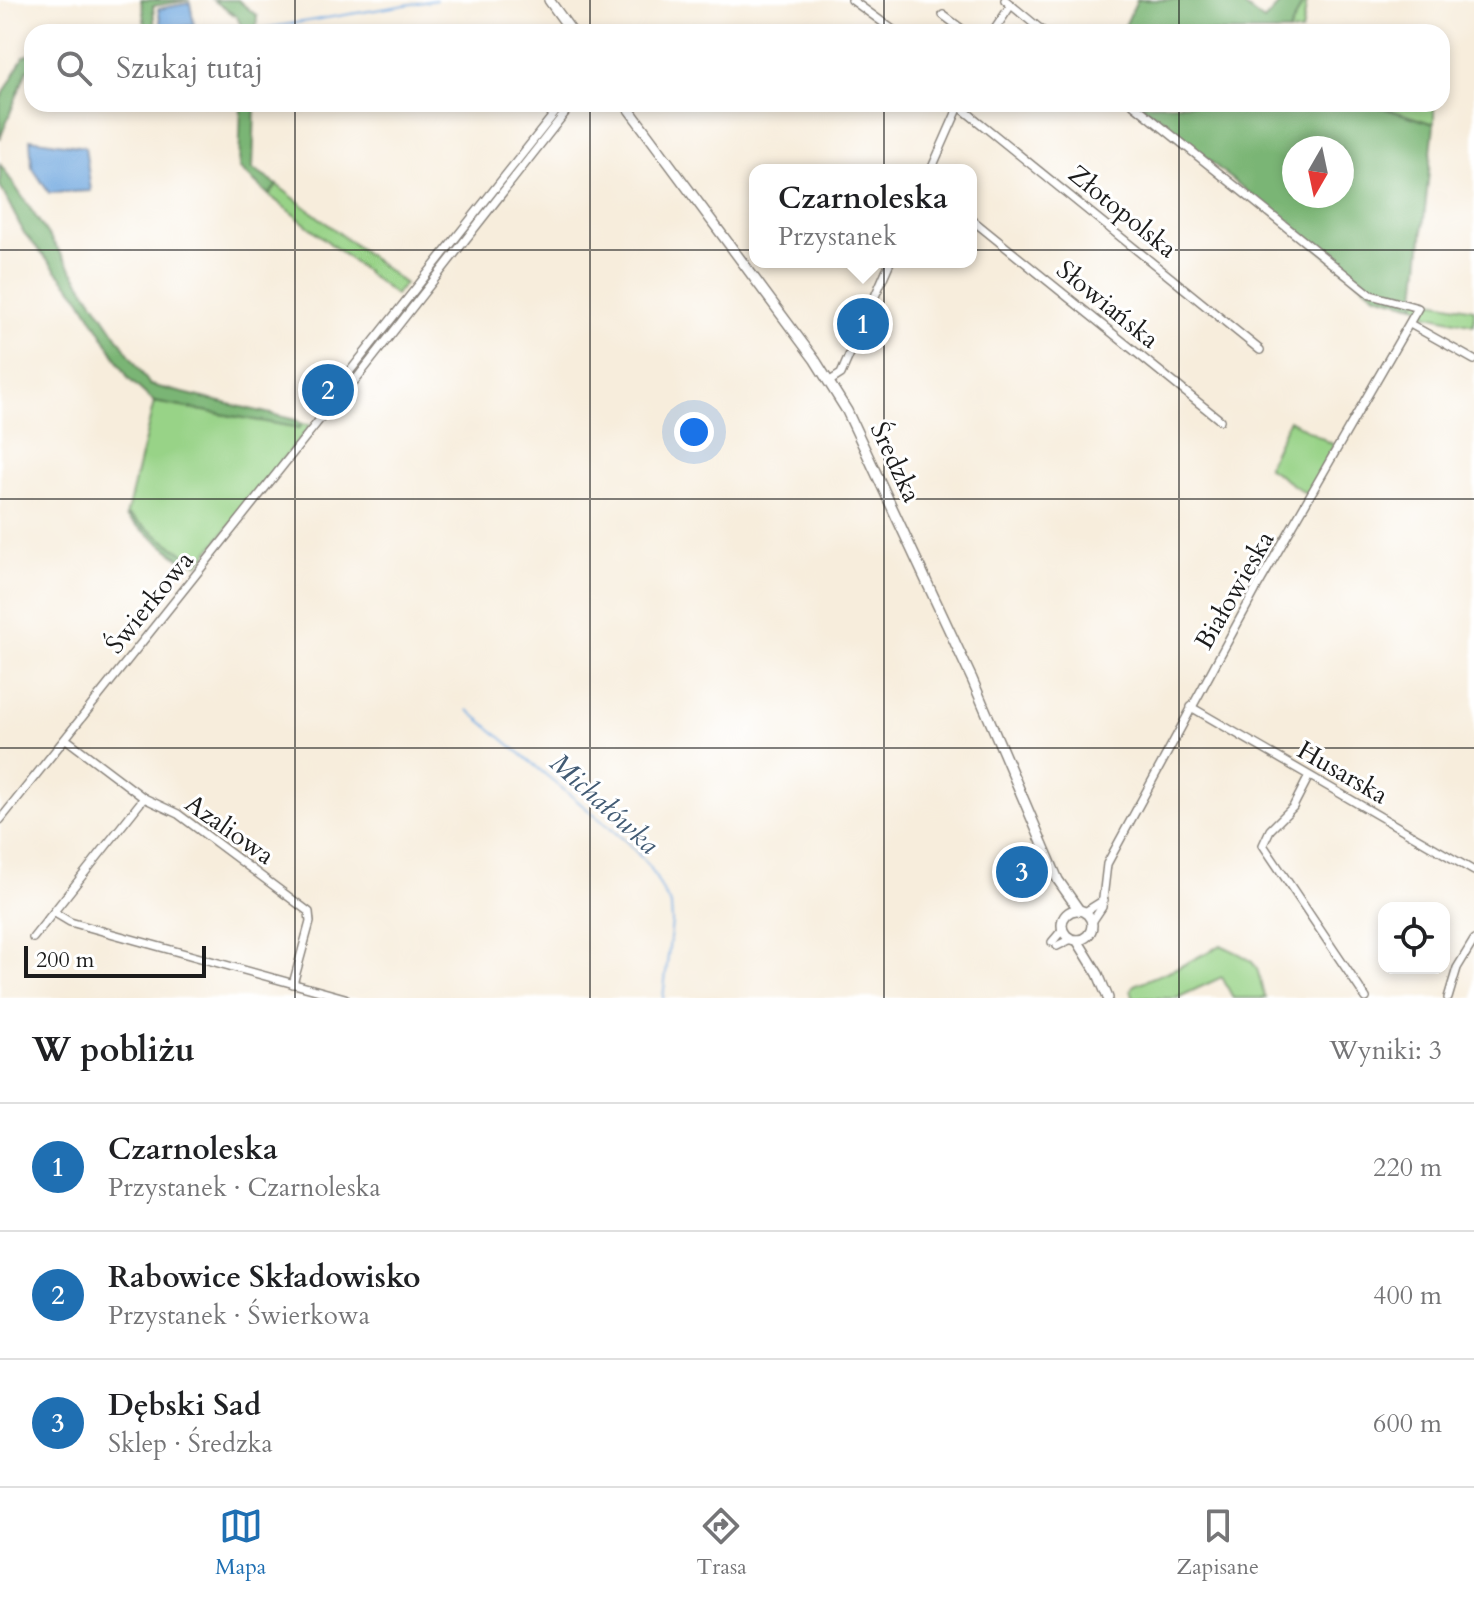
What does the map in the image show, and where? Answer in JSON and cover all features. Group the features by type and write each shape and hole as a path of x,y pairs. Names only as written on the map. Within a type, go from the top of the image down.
{"street":[{"path":"549,0 566,24"},
{"path":"852,0 885,24"},
{"path":"997,24 1008,2 1034,24"},
{"path":"943,15 955,24"},
{"name":"Świerkowa","path":"328,409 328,399 556,112"},
{"name":"Świerkowa","path":"0,820 328,409 335,406 566,112"},
{"name":"Średzka","path":"631,112 830,381 859,432 972,679 1058,880 1065,916"},
{"path":"934,164 957,112"},
{"name":"Złotopolska","path":"969,112 1260,350"},
{"name":"Białowieska","path":"1092,922 1104,900 1107,864 1191,707 1418,308 1371,295 1143,112"},
{"name":"Słowiańska","path":"977,224 1220,420"},
{"path":"830,381 841,374 887,268"},
{"path":"1410,324 1474,360"},
{"name":"Husarska","path":"1191,707 1474,871"},
{"name":"Azaliowa","path":"66,739 144,798 178,814 309,912 310,922 293,984"},
{"path":"1309,776 1293,807 1270,830 1263,845 1366,998"},
{"path":"33,938 144,798"},
{"name":"Średzka","path":"1058,880 1082,911"},
{"path":"1088,936 1054,944 1063,929 1065,916 1104,900"},
{"path":"1082,911 1092,922 1088,936 1108,998"},
{"path":"55,913 70,922 345,998"},
{"path":"1063,929 1074,939 1098,974"},
{"path":"1448,998 1457,968 1474,940"}],"green space":[{"path":"141,0 190,0 153,6 154,24 145,24"},
{"path":"213,0 238,0 257,16 256,24 240,24 237,17"},
{"path":"1137,0 1236,0 1264,21 1283,0 1304,0 1293,24 1126,24"},
{"path":"1304,0 1307,0 1303,24 1293,24"},
{"path":"24,56 24,78 0,139 0,100"},
{"path":"241,112 255,112 253,169 277,185 269,195 239,168"},
{"path":"1149,112 1396,112 1434,124 1415,305 1376,295"},
{"path":"1396,112 1434,112 1434,124"},
{"path":"0,164 150,385 296,420 302,424 299,428 154,402 129,379 80,298 24,233 0,186"},
{"path":"277,185 405,284 395,295 269,195"},
{"path":"1416,298 1474,309 1474,325 1419,313 1422,307 1415,305"},
{"path":"154,402 299,428 302,424 311,425 198,565 130,516 126,517"},
{"path":"1289,420 1334,445 1308,495 1267,467"},
{"path":"129,516 192,560 188,565 126,517"},
{"path":"1221,945 1256,967 1266,998 1233,998 1222,977 1177,998 1134,998 1131,990 1134,985"}],"water":[{"path":"190,3 194,24 161,24 158,9"},
{"path":"30,139 85,147 91,191 49,193 32,167"}],"waterway":[{"path":"290,24 436,0"},
{"name":"Michałówka","path":"468,710 628,843 650,867 671,906 663,998"}],"place":[{"name":"Czarnoleska","path":"863,324"},
{"name":"Rabowice Składowisko","path":"328,390"},
{"name":"Dębski Sad","path":"1022,872"}]}
